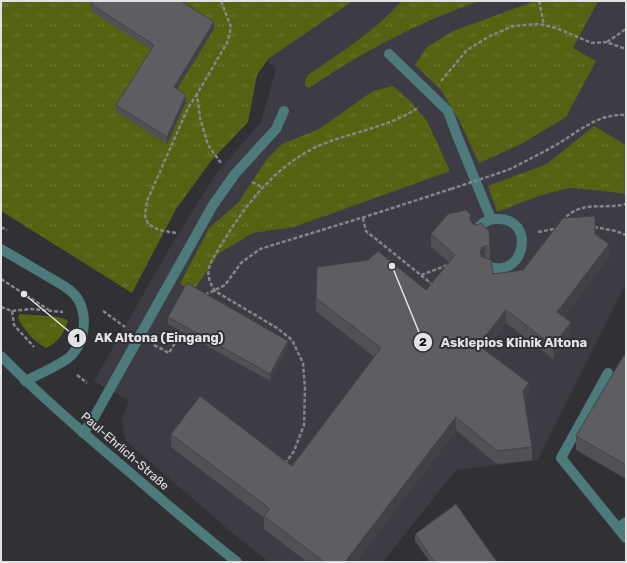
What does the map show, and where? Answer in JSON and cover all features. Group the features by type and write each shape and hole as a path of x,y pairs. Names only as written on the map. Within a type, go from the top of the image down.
{"street":[{"path":"388,54 448,111 491,219"},
{"path":"83,433 92,421 126,362 213,205 235,174 276,129 284,111"},
{"path":"476,232 483,223 491,219 501,218 509,221 516,227 521,235 523,244 521,252 516,260 508,266 499,268 486,265"},
{"path":"1,249 64,286 78,300 84,312 84,331 79,344 73,353 64,361 25,381"},
{"name":"Paul-Ehrlich-Straße","path":"1,356 25,381 83,433 236,562"},
{"path":"608,373 562,458 622,525 626,538"}],"path":[{"path":"221,1 231,27 227,43 188,108 147,201 145,216 148,224 159,230 194,237 228,233"},
{"path":"538,1 544,26"},
{"path":"280,470 294,450 304,425 305,389 303,363 292,340 277,328 215,291 209,283 207,276 208,268 228,233 243,212 269,181 300,155 324,144 406,116 420,106 467,50 490,36 513,26 537,24 556,28 592,43 606,42 626,49"},
{"path":"606,42 626,29"},
{"path":"197,94 200,118 208,145 216,157 235,174 264,188"},
{"path":"200,298 225,285 241,264 260,249 363,218 508,170 530,160 594,121 613,115 626,115"},
{"path":"556,228 567,215 577,209 591,206 615,207 626,204"},
{"path":"363,218 366,231 438,289"},
{"path":"588,227 616,231 626,235"},
{"path":"521,235 556,228 564,228"},
{"path":"421,275 455,263"},
{"path":"1,279 50,310"},
{"path":"1,307 12,310 31,309 70,312"},
{"path":"12,310 14,325 34,347"}],"shaded area":[{"path":"210,1 626,1 626,284 538,460 456,470 383,562 269,562 243,542 129,444 124,436 122,420 129,401 94,381 169,249 216,174 261,122 276,69 219,19"}],"green space":[{"path":"1,1 353,1 269,58 257,75 248,122 211,161 176,209 132,293 1,211"},
{"path":"402,1 480,1 415,27 351,61 312,86 308,88 305,86 305,80 308,75 369,32"},
{"path":"535,1 598,1 573,48 596,61 566,117 521,144 479,163 459,120 441,90 415,65 427,47 453,31"},
{"path":"393,86 411,102 427,121 450,171 294,227 253,233 219,253 193,291 180,284 209,228 238,203 267,159 282,144 319,129 373,91"},
{"path":"594,126 626,145 626,194 569,188 541,195 497,212 488,186 547,164"},
{"path":"20,314 58,317 68,320 60,337 46,348 37,342 26,331 18,318"}],"building":[{"path":"93,1 181,1 214,22 174,87 186,95 167,137 116,105 154,45 91,4"},
{"path":"466,210 471,215 470,220 473,224 477,225 481,223 489,231 490,246 482,247 480,253 482,257 491,260 493,274 523,270 563,218 595,216 595,234 609,244 557,312 571,322 553,346 506,310 478,345 529,383 523,391 532,447 497,451 456,417 345,562 324,562 264,516 270,509 171,434 200,396 292,466 381,348 316,298 317,267 368,260 378,251 426,290 455,255 431,234 448,214"},
{"path":"187,283 288,341 270,374 168,317"},
{"path":"624,355 626,356 626,465 576,436"},
{"path":"456,504 497,562 433,562 434,561 415,534"}],"place":[{"name":"Asklepios Klinik Altona","path":"392,266"},
{"name":"AK Altona (Eingang)","path":"24,294"}]}
